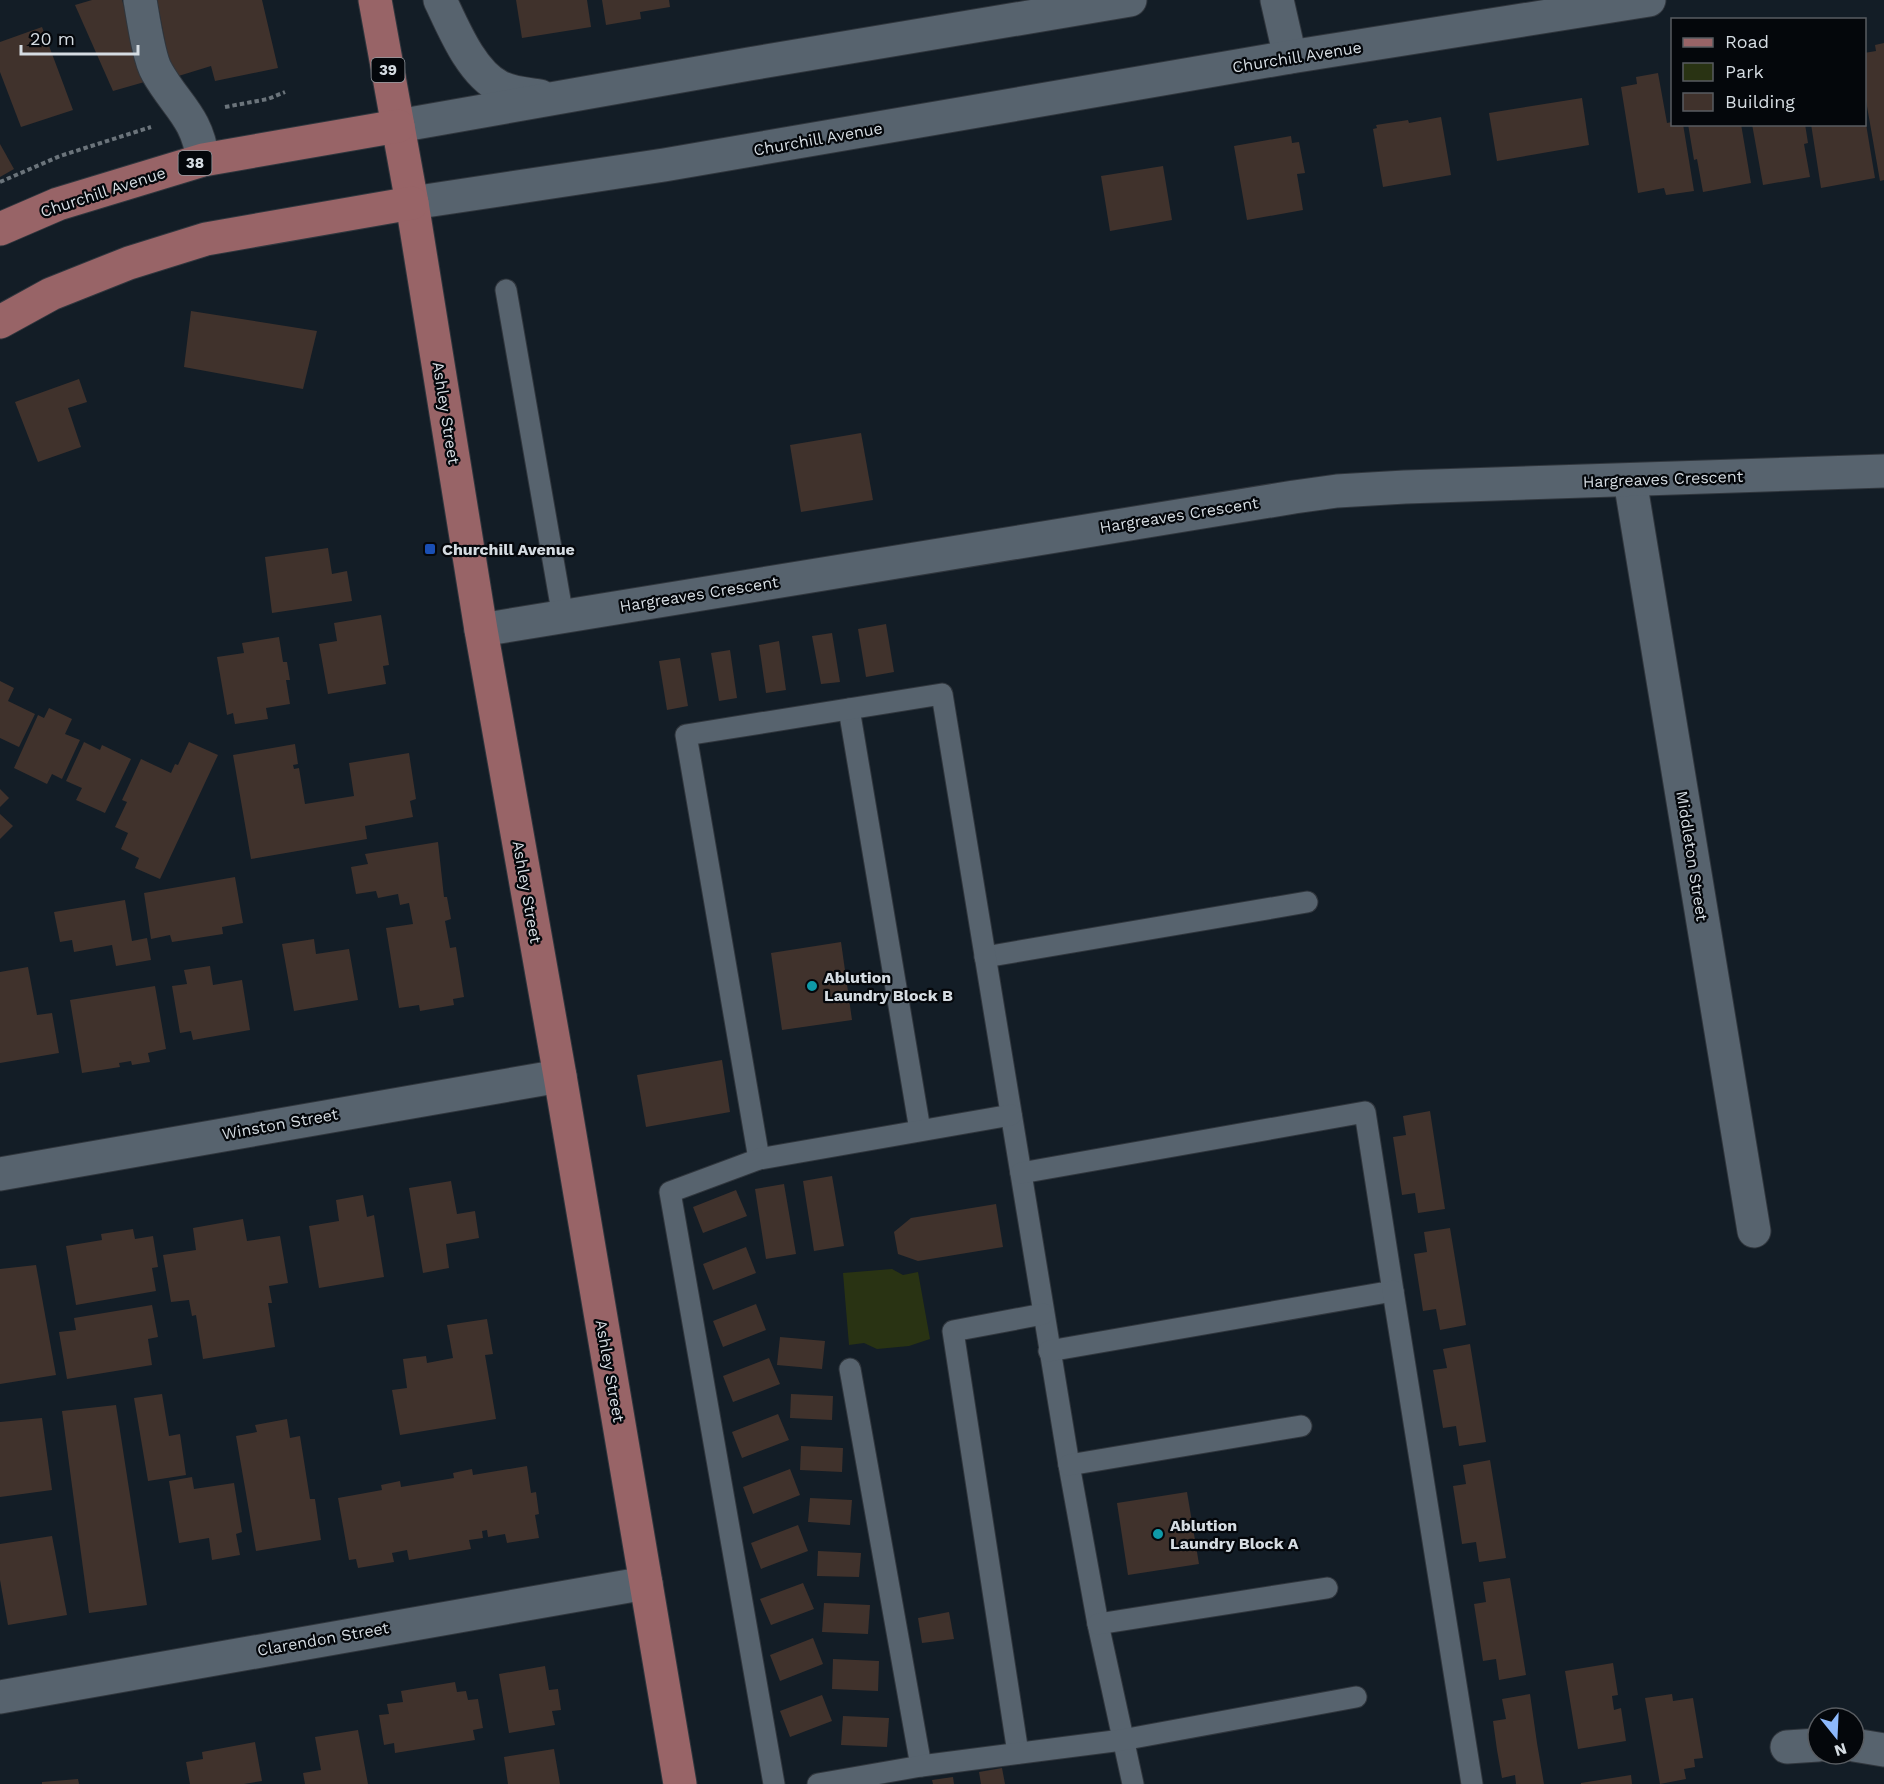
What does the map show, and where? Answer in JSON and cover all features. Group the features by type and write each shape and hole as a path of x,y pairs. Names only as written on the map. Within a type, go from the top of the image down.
{"main road":[{"name":"Ashley Street","path":"375,0 412,203 481,630 560,1076 680,1784"},
{"name":"Churchill Avenue","path":"0,229 58,204 203,160 398,126"},
{"name":"Churchill Avenue","path":"0,322 51,294 110,270 206,239 412,203"}],"street":[{"path":"140,0 156,70 189,117 200,140 203,160"},
{"path":"440,0 465,50 486,77 497,86 513,92 554,99"},
{"name":"Churchill Avenue","path":"398,126 1130,0"},
{"path":"1277,0 1290,57"},
{"name":"Churchill Avenue","path":"412,203 675,163 1290,57 1649,0"},
{"name":"Hargreaves Crescent","path":"481,630 1294,496 1405,487 1884,471"},
{"name":"Middleton Street","path":"1630,480 1754,1232"},
{"name":"Winston Street","path":"0,1174 560,1076"},
{"name":"Clarendon Street","path":"0,1697 645,1583"},
{"path":"1866,1747 1884,1750"}],"lane":[{"path":"506,290 563,617"},
{"path":"759,1159 686,735 942,694 1049,1351 1098,1624 1133,1784"},
{"path":"849,709 921,1130"},
{"path":"985,957 1307,902"},
{"path":"1021,1173 1365,1112 1472,1784"},
{"path":"774,1784 670,1192 759,1159 1011,1115"},
{"path":"1049,1351 1393,1291"},
{"path":"1018,1753 953,1331 1043,1314"},
{"path":"850,1369 921,1766"},
{"path":"1069,1465 1301,1426"},
{"path":"1098,1624 1327,1588"},
{"path":"818,1784 921,1766 1122,1740 1356,1697"}],"path":[{"path":"0,182 60,156 130,133 223,108 268,99 285,92"}],"green space":[{"path":"892,1269 903,1275 918,1272 930,1339 909,1346 877,1349 864,1343 849,1345 843,1273"}],"building":[{"path":"92,0 122,0 148,81 113,91 75,5"},
{"path":"157,0 262,0 278,68 215,81 211,66 172,78"},
{"path":"516,0 587,0 591,27 522,38"},
{"path":"602,0 669,0 670,7 640,12 641,19 606,25"},
{"path":"42,27 73,110 21,127 0,72 0,42"},
{"path":"1884,43 1884,180 1880,181 1866,100 1866,53 1876,51 1875,45"},
{"path":"1658,73 1667,123 1671,122 1671,126 1683,126 1694,191 1666,195 1664,188 1638,193 1621,87 1637,84 1636,77"},
{"path":"1582,98 1589,145 1497,161 1489,113"},
{"path":"1441,117 1451,175 1383,187 1373,129 1377,128 1376,125 1408,120 1409,123"},
{"path":"1866,124 1875,178 1821,188 1811,126 1866,126"},
{"path":"1688,126 1741,126 1751,183 1703,192 1697,159 1694,160"},
{"path":"1752,126 1805,126 1808,143 1804,144 1810,177 1763,185"},
{"path":"1291,136 1292,143 1299,142 1305,173 1297,174 1303,210 1247,220 1234,146"},
{"path":"0,144 14,169 0,177"},
{"path":"1163,166 1172,220 1110,231 1101,176"},
{"path":"191,311 317,331 303,389 184,367"},
{"path":"79,379 87,402 68,408 81,447 38,462 15,402"},
{"path":"861,433 873,500 801,512 790,445"},
{"path":"328,548 332,574 347,571 352,601 272,613 265,557"},
{"path":"381,615 389,665 383,666 386,684 328,694 319,644 337,641 334,623"},
{"path":"886,624 894,672 866,677 858,629"},
{"path":"832,633 840,682 821,684 812,636"},
{"path":"279,637 283,662 287,662 290,680 286,680 290,704 266,708 268,719 235,724 233,713 227,715 217,657 244,653 242,643"},
{"path":"779,641 786,690 766,693 759,645"},
{"path":"730,650 737,698 719,701 711,653"},
{"path":"680,658 688,706 667,710 659,661"},
{"path":"0,681 14,688 8,701 35,714 19,747 0,738"},
{"path":"49,708 72,719 65,734 80,740 62,779 52,774 47,784 14,768 38,715 44,718"},
{"path":"84,742 100,750 102,745 131,759 105,813 76,800 82,788 66,781"},
{"path":"189,742 218,755 160,879 135,868 139,858 121,849 128,833 115,827 127,802 122,800 141,759 171,773 175,764 178,765"},
{"path":"295,744 298,764 293,765 294,769 299,768 305,804 354,796 349,763 409,753 416,799 410,801 413,817 365,826 367,839 251,859 233,755"},
{"path":"0,789 9,798 0,807"},
{"path":"0,814 13,826 0,839"},
{"path":"438,842 444,897 447,897 451,919 445,921 450,948 456,947 464,997 453,999 454,1005 420,1011 419,1005 399,1008 386,928 413,924 409,903 400,905 398,894 378,898 376,891 356,894 351,867 368,864 365,854"},
{"path":"235,877 243,923 222,927 223,934 172,942 170,935 151,939 144,893"},
{"path":"125,900 132,941 147,938 151,960 116,966 112,945 74,952 72,940 60,942 54,912"},
{"path":"314,939 316,954 349,949 358,1000 294,1011 282,944"},
{"name":"Ablution Laundry Block B","path":"841,942 852,1020 782,1030 771,953"},
{"path":"210,966 213,985 242,980 250,1030 193,1040 191,1031 180,1033 172,986 187,984 184,970"},
{"path":"28,967 37,1015 52,1013 59,1053 0,1063 0,972"},
{"path":"155,986 166,1049 148,1053 150,1062 132,1065 131,1061 119,1063 120,1067 82,1073 70,1000"},
{"path":"722,1060 730,1112 646,1127 637,1075"},
{"path":"1430,1111 1445,1209 1418,1213 1415,1193 1402,1195 1393,1137 1406,1135 1403,1116"},
{"path":"832,1176 844,1246 814,1251 803,1181"},
{"path":"451,1181 457,1214 475,1211 479,1238 446,1244 449,1268 423,1273 409,1188"},
{"path":"784,1184 796,1254 766,1259 755,1189"},
{"path":"736,1190 747,1216 703,1233 693,1207"},
{"path":"363,1195 367,1217 374,1215 384,1277 319,1288 309,1226 339,1221 336,1200"},
{"path":"996,1204 1003,1247 918,1261 898,1254 894,1232 911,1218"},
{"path":"243,1219 247,1241 280,1236 288,1283 269,1286 272,1303 268,1303 275,1347 203,1359 196,1315 192,1316 189,1300 171,1302 163,1255 196,1250 193,1228"},
{"path":"1450,1228 1466,1325 1440,1330 1436,1309 1423,1311 1414,1254 1427,1252 1424,1232"},
{"path":"133,1229 135,1239 153,1236 158,1267 152,1268 156,1291 76,1305 66,1246 102,1240 101,1234"},
{"path":"746,1247 756,1273 713,1290 703,1264"},
{"path":"36,1265 56,1375 0,1384 0,1269"},
{"path":"756,1304 766,1330 723,1347 713,1321"},
{"path":"152,1305 158,1337 148,1339 152,1365 67,1379 59,1332 76,1330 74,1318"},
{"path":"487,1319 493,1354 485,1355 496,1419 400,1435 392,1390 407,1388 403,1359 426,1356 427,1363 453,1358 447,1325"},
{"path":"780,1337 825,1341 822,1369 777,1365"},
{"path":"1470,1344 1486,1442 1459,1446 1456,1426 1443,1428 1433,1370 1447,1368 1443,1349"},
{"path":"769,1358 780,1384 733,1402 723,1376"},
{"path":"162,1394 169,1436 180,1434 186,1475 148,1481 134,1398"},
{"path":"791,1394 833,1396 832,1420 790,1418"},
{"path":"116,1405 147,1605 89,1613 62,1411"},
{"path":"778,1414 789,1440 742,1458 732,1432"},
{"path":"42,1418 52,1490 0,1497 0,1422"},
{"path":"287,1419 290,1438 300,1436 310,1499 315,1499 321,1540 256,1551 236,1436 257,1432 255,1425"},
{"path":"801,1446 843,1448 842,1472 800,1470"},
{"path":"1490,1460 1506,1558 1479,1562 1476,1542 1462,1544 1453,1486 1466,1484 1463,1465"},
{"path":"527,1466 531,1493 536,1492 539,1514 535,1515 539,1538 507,1543 505,1534 488,1537 487,1530 482,1531 483,1538 469,1540 471,1549 409,1560 407,1550 392,1553 394,1562 358,1568 356,1559 349,1560 338,1498 382,1490 381,1485 400,1481 401,1487 454,1478 453,1473 472,1469 473,1475"},
{"path":"790,1469 800,1495 753,1514 743,1487"},
{"path":"192,1477 194,1489 234,1483 242,1532 236,1534 240,1555 212,1560 209,1538 179,1543 169,1481"},
{"name":"Ablution Laundry Block A","path":"1187,1492 1199,1564 1128,1575 1117,1503"},
{"path":"810,1498 852,1500 850,1525 808,1522"},
{"path":"798,1525 808,1551 761,1569 751,1543"},
{"path":"52,1536 67,1615 8,1625 0,1580 0,1544"},
{"path":"818,1551 861,1553 859,1577 817,1576"},
{"path":"1510,1578 1526,1675 1499,1680 1496,1659 1483,1661 1474,1604 1486,1602 1483,1582"},
{"path":"803,1583 814,1609 771,1625 760,1599"},
{"path":"824,1603 870,1605 868,1634 822,1632"},
{"path":"949,1612 954,1639 922,1643 918,1618"},
{"path":"813,1638 823,1664 780,1681 770,1655"},
{"path":"833,1659 879,1661 878,1691 832,1689"},
{"path":"1613,1663 1618,1695 1612,1696 1614,1710 1621,1708 1626,1741 1578,1749 1565,1671"},
{"path":"545,1666 549,1690 558,1689 561,1710 552,1711 555,1725 509,1733 499,1674"},
{"path":"455,1682 457,1692 466,1691 468,1700 478,1699 483,1728 473,1730 475,1740 395,1753 394,1743 384,1745 379,1715 389,1714 387,1704 403,1702 401,1691"},
{"path":"1530,1694 1544,1784 1516,1784 1515,1775 1502,1778 1493,1721 1506,1719 1502,1699"},
{"path":"1672,1694 1673,1701 1693,1698 1703,1758 1694,1759 1695,1767 1684,1769 1686,1779 1660,1784 1645,1698"},
{"path":"822,1695 832,1721 790,1737 780,1711"},
{"path":"843,1716 889,1718 887,1747 841,1745"},
{"path":"358,1730 368,1784 305,1784 303,1773 321,1770 315,1737"},
{"path":"255,1742 262,1781 244,1784 190,1784 186,1762 203,1759 202,1752"},
{"path":"554,1749 560,1784 508,1784 504,1757"},
{"path":"1002,1768 1005,1784 981,1784 979,1772"},
{"path":"1631,1775 1632,1784 1581,1784 1581,1783"},
{"path":"953,1777 954,1784 933,1784 932,1780"},
{"path":"78,1779 79,1784 42,1784 42,1782"}],"place":[{"name":"Churchill Avenue","path":"430,549"},
{"name":"Ablution Laundry Block B","path":"812,986"},
{"name":"Ablution Laundry Block A","path":"1158,1534"}]}
